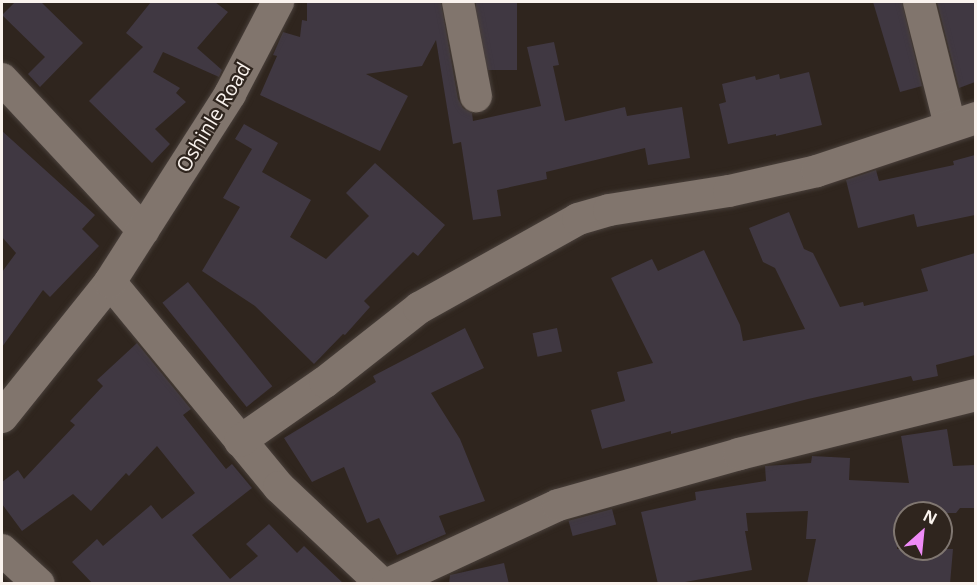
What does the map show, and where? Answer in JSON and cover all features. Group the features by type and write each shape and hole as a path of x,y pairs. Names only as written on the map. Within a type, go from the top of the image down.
{"street":[{"name":"Oshinle Road","path":"2,417 12,382 110,282 230,94 278,2"},
{"path":"458,2 476,96"},
{"path":"240,441 325,382 419,308 578,219 609,210 729,191 817,171 963,122 919,2"},
{"path":"2,79 143,230"},
{"path":"110,282 279,487 382,584"},
{"path":"388,584 558,505 739,454 975,395"},
{"path":"2,550 39,584"}],"building":[{"path":"15,2 41,2 83,43 40,87 28,74 45,57 2,15"},
{"path":"151,2 215,2 228,12 197,48 222,70 219,77 163,52 153,72 180,88 176,93 186,102 155,129 170,144 152,163 89,101 143,47 126,33"},
{"path":"307,2 441,2 458,99 463,108 472,113 473,121 541,106 527,47 554,42 559,65 553,66 565,121 625,107 627,116 682,107 690,158 648,165 645,148 546,172 547,179 497,190 501,216 473,220 461,142 453,144 436,40 422,66 366,74 408,96 380,151 260,95 277,56 273,55 283,32 300,37 302,20 307,21"},
{"path":"476,2 517,2 517,70 476,70"},
{"path":"873,2 902,2 922,86 900,92"},
{"path":"937,2 975,2 975,82 959,88"},
{"path":"809,72 822,125 728,144 719,104 726,102 722,84 755,76 756,80 779,74 780,79"},
{"path":"244,124 278,143 262,172 311,200 290,237 326,259 369,216 346,193 375,163 445,225 418,256 413,252 364,301 370,307 314,364 255,306 202,271 240,207 223,198 252,149 235,139"},
{"path":"2,131 95,215 82,229 99,246 50,297 43,290 2,347 2,272 16,253 2,237"},
{"path":"975,155 975,215 917,227 914,214 858,228 846,180 876,170 879,181 954,165 953,161"},
{"path":"789,212 804,249 813,253 840,307 863,302 864,306 928,291 921,269 975,253 975,355 936,365 938,376 913,381 911,376 602,449 591,410 625,401 617,372 653,363 611,278 652,259 658,271 704,250 740,325 743,341 805,329 775,268 763,262 749,228"},
{"path":"188,282 272,386 247,407 162,303"},
{"path":"465,328 484,368 431,393 460,439 485,501 439,516 446,534 397,555 379,518 367,523 344,467 312,482 284,438 376,382 373,376"},
{"path":"557,328 562,351 538,357 533,333"},
{"path":"137,343 191,409 183,415 226,469 232,464 252,488 192,535 230,579 258,556 246,544 269,524 297,553 304,546 344,584 93,584 72,562 97,539 103,546 151,505 162,519 195,493 157,446 129,476 126,473 91,511 73,494 22,531 2,504 2,482 18,470 24,479 75,425 70,421 103,386 97,380"},
{"path":"947,429 953,466 975,465 975,508 960,508 953,513 953,501 893,501 893,561 952,561 950,584 807,584 816,539 806,539 808,511 746,513 748,531 745,531 752,570 674,584 658,584 641,512 696,500 695,492 766,481 765,466 811,463 812,456 850,458 849,480 909,483 901,436"},
{"path":"612,509 616,524 573,536 569,521"},
{"path":"504,563 509,584 449,584 450,575"}]}
